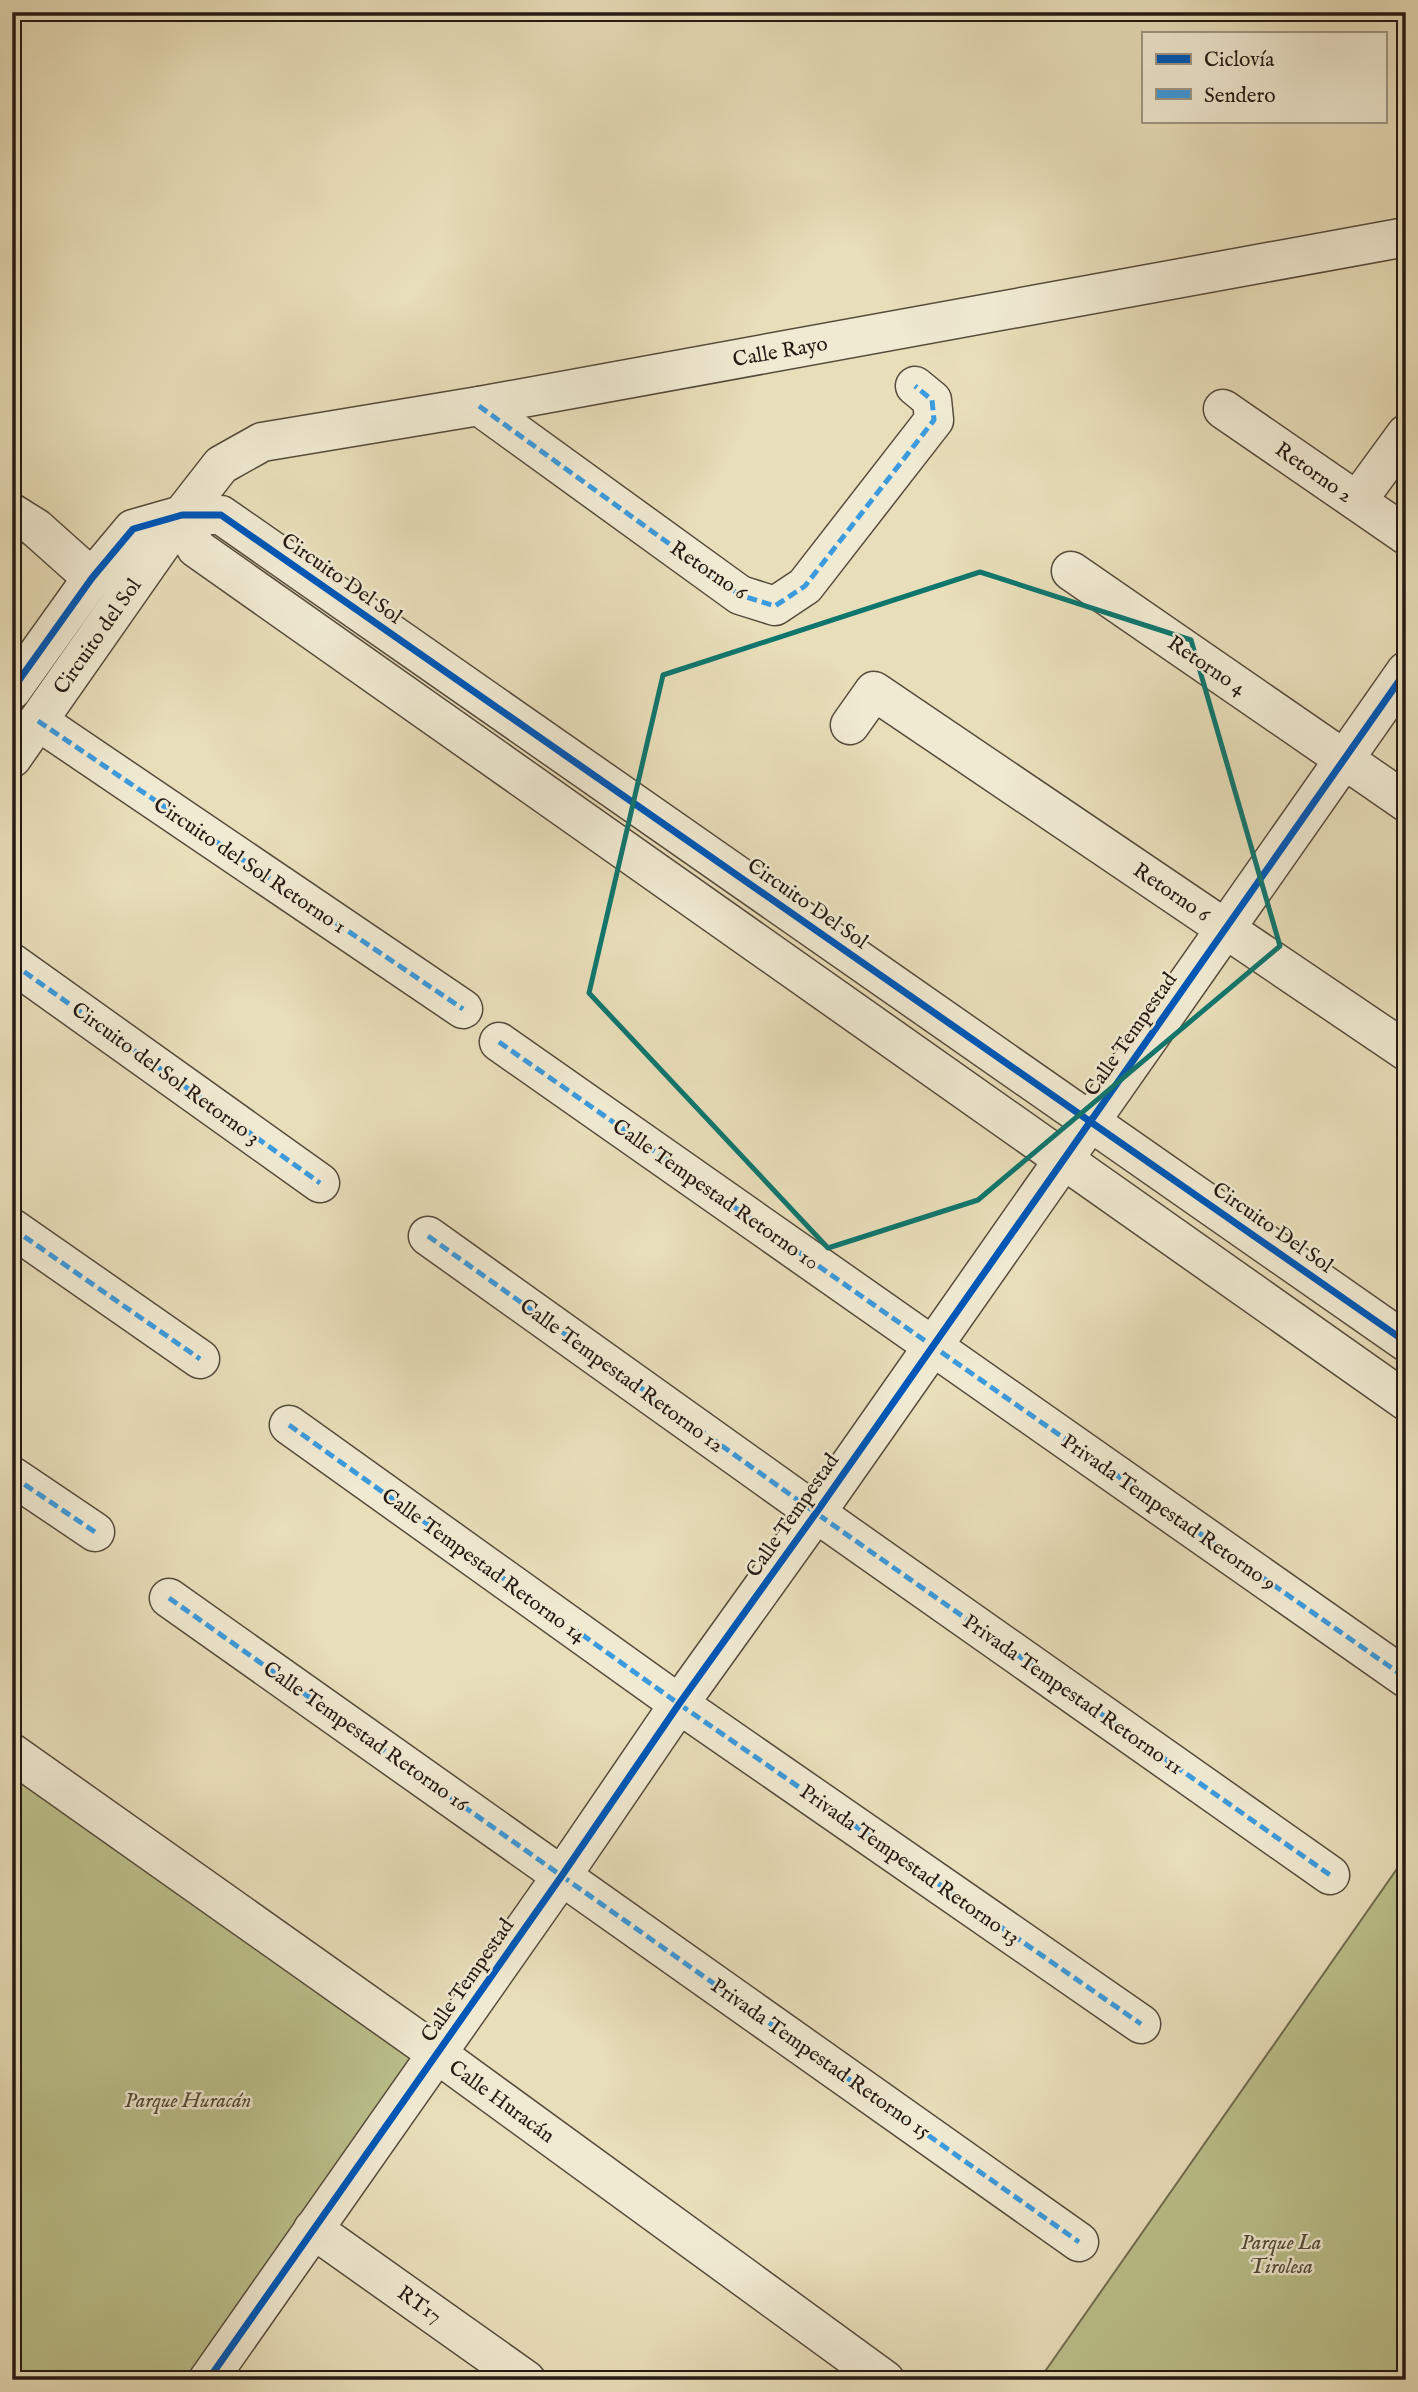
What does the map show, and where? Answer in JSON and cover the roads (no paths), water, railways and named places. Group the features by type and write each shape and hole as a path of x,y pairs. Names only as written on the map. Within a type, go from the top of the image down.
{"street":[{"name":"Calle Rayo","path":"182,515 221,465 262,442 479,406 1406,237"},
{"name":"Retorno 6","path":"479,406 740,596 775,606 805,586 934,420 933,400 915,386"},
{"name":"Retorno 2","path":"1223,409 1406,535"},
{"path":"1356,501 1406,433"},
{"path":"12,513 36,528 92,578"},
{"name":"Circuito Del Sol","path":"12,690 92,578 134,529 182,515 221,515 1406,1342"},
{"name":"Circuito del Sol","path":"12,758 182,515"},
{"path":"182,515 196,548 1406,1401"},
{"name":"Retorno 4","path":"1071,571 1406,802"},
{"name":"Calle Tempestad","path":"208,2380 679,1704 816,1513 1406,671"},
{"name":"Retorno 6","path":"850,725 874,691 1225,929"},
{"name":"Circuito del Sol Retorno 1","path":"38,721 463,1009"},
{"path":"1225,929 1406,1051"},
{"name":"Circuito del Sol Retorno 3","path":"12,963 320,1183"},
{"name":"Calle Tempestad Retorno 10","path":"499,1042 932,1346"},
{"path":"12,1228 200,1359"},
{"name":"Calle Tempestad Retorno 12","path":"428,1236 816,1513"},
{"name":"Privada Tempestad Retorno 9","path":"932,1346 1406,1678"},
{"name":"Calle Tempestad Retorno 14","path":"289,1425 679,1704"},
{"path":"12,1476 95,1532"},
{"name":"Privada Tempestad Retorno 11","path":"816,1513 1330,1875"},
{"name":"Calle Tempestad Retorno 16","path":"169,1598 563,1874"},
{"name":"Privada Tempestad Retorno 13","path":"679,1704 1141,2024"},
{"name":"Calle Huracán","path":"12,1753 436,2053 885,2380"},
{"name":"Privada Tempestad Retorno 15","path":"563,1874 1079,2242"},
{"name":"RT17","path":"313,2229 526,2380"}],"park label":[{"name":"Parque Huracán","path":"188,2100"},
{"name":"Parque La Tirolesa","path":"1281,2254"}]}
